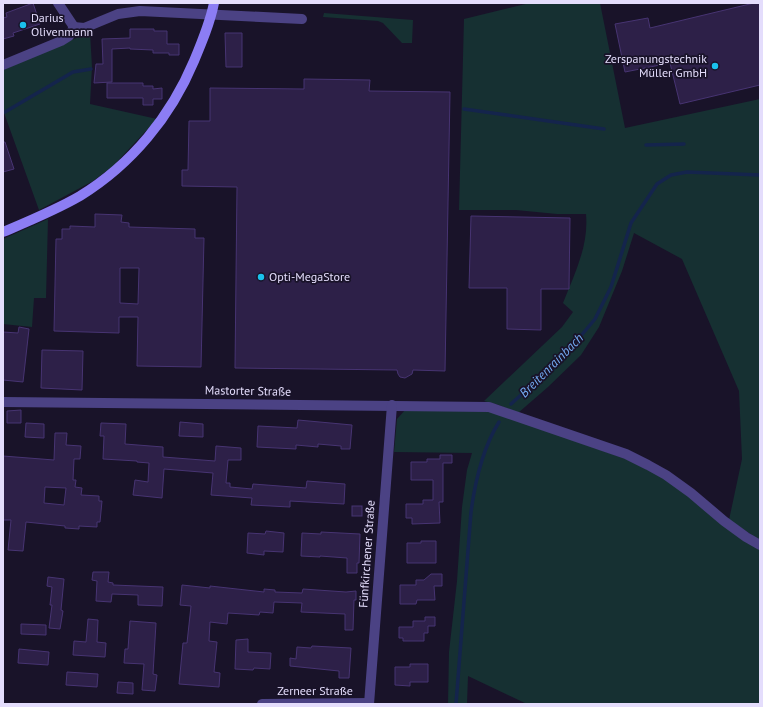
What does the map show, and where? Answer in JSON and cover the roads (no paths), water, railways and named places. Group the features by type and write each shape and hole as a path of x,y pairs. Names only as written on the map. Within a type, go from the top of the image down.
{"street":[{"path":"58,3 74,27"},
{"path":"3,232 39,217 80,196 109,175 125,161 152,132 178,96 201,46 212,15 214,3"},
{"path":"74,27 84,28 118,14 140,11 302,19"},
{"path":"3,66 61,41 69,36 74,27"},
{"name":"Mastorter Straße","path":"3,402 486,406 514,414 626,454 648,465 666,475 691,493 724,521 760,545"},
{"name":"Fünfkirchener Straße","path":"369,704 392,405"},
{"name":"Zerneer Straße","path":"262,704 369,704"}],"waterway":[{"name":"Breitenrainbach","path":"5,112 73,72 91,69"},
{"name":"Breitenrainbach","path":"464,109 604,129"},
{"name":"Breitenrainbach","path":"646,145 684,144"},
{"name":"Breitenrainbach","path":"511,404 564,356 595,319 611,287 631,223 657,184 671,175 687,172 760,175"},
{"name":"Breitenrainbach","path":"456,704 471,512 480,466 488,443 499,422"}],"place":[{"name":"Darius Olivenmann","path":"23,25"},
{"name":"Zerspanungstechnik Müller GmbH","path":"715,66"},
{"name":"Opti-MegaStore","path":"261,277"}]}
